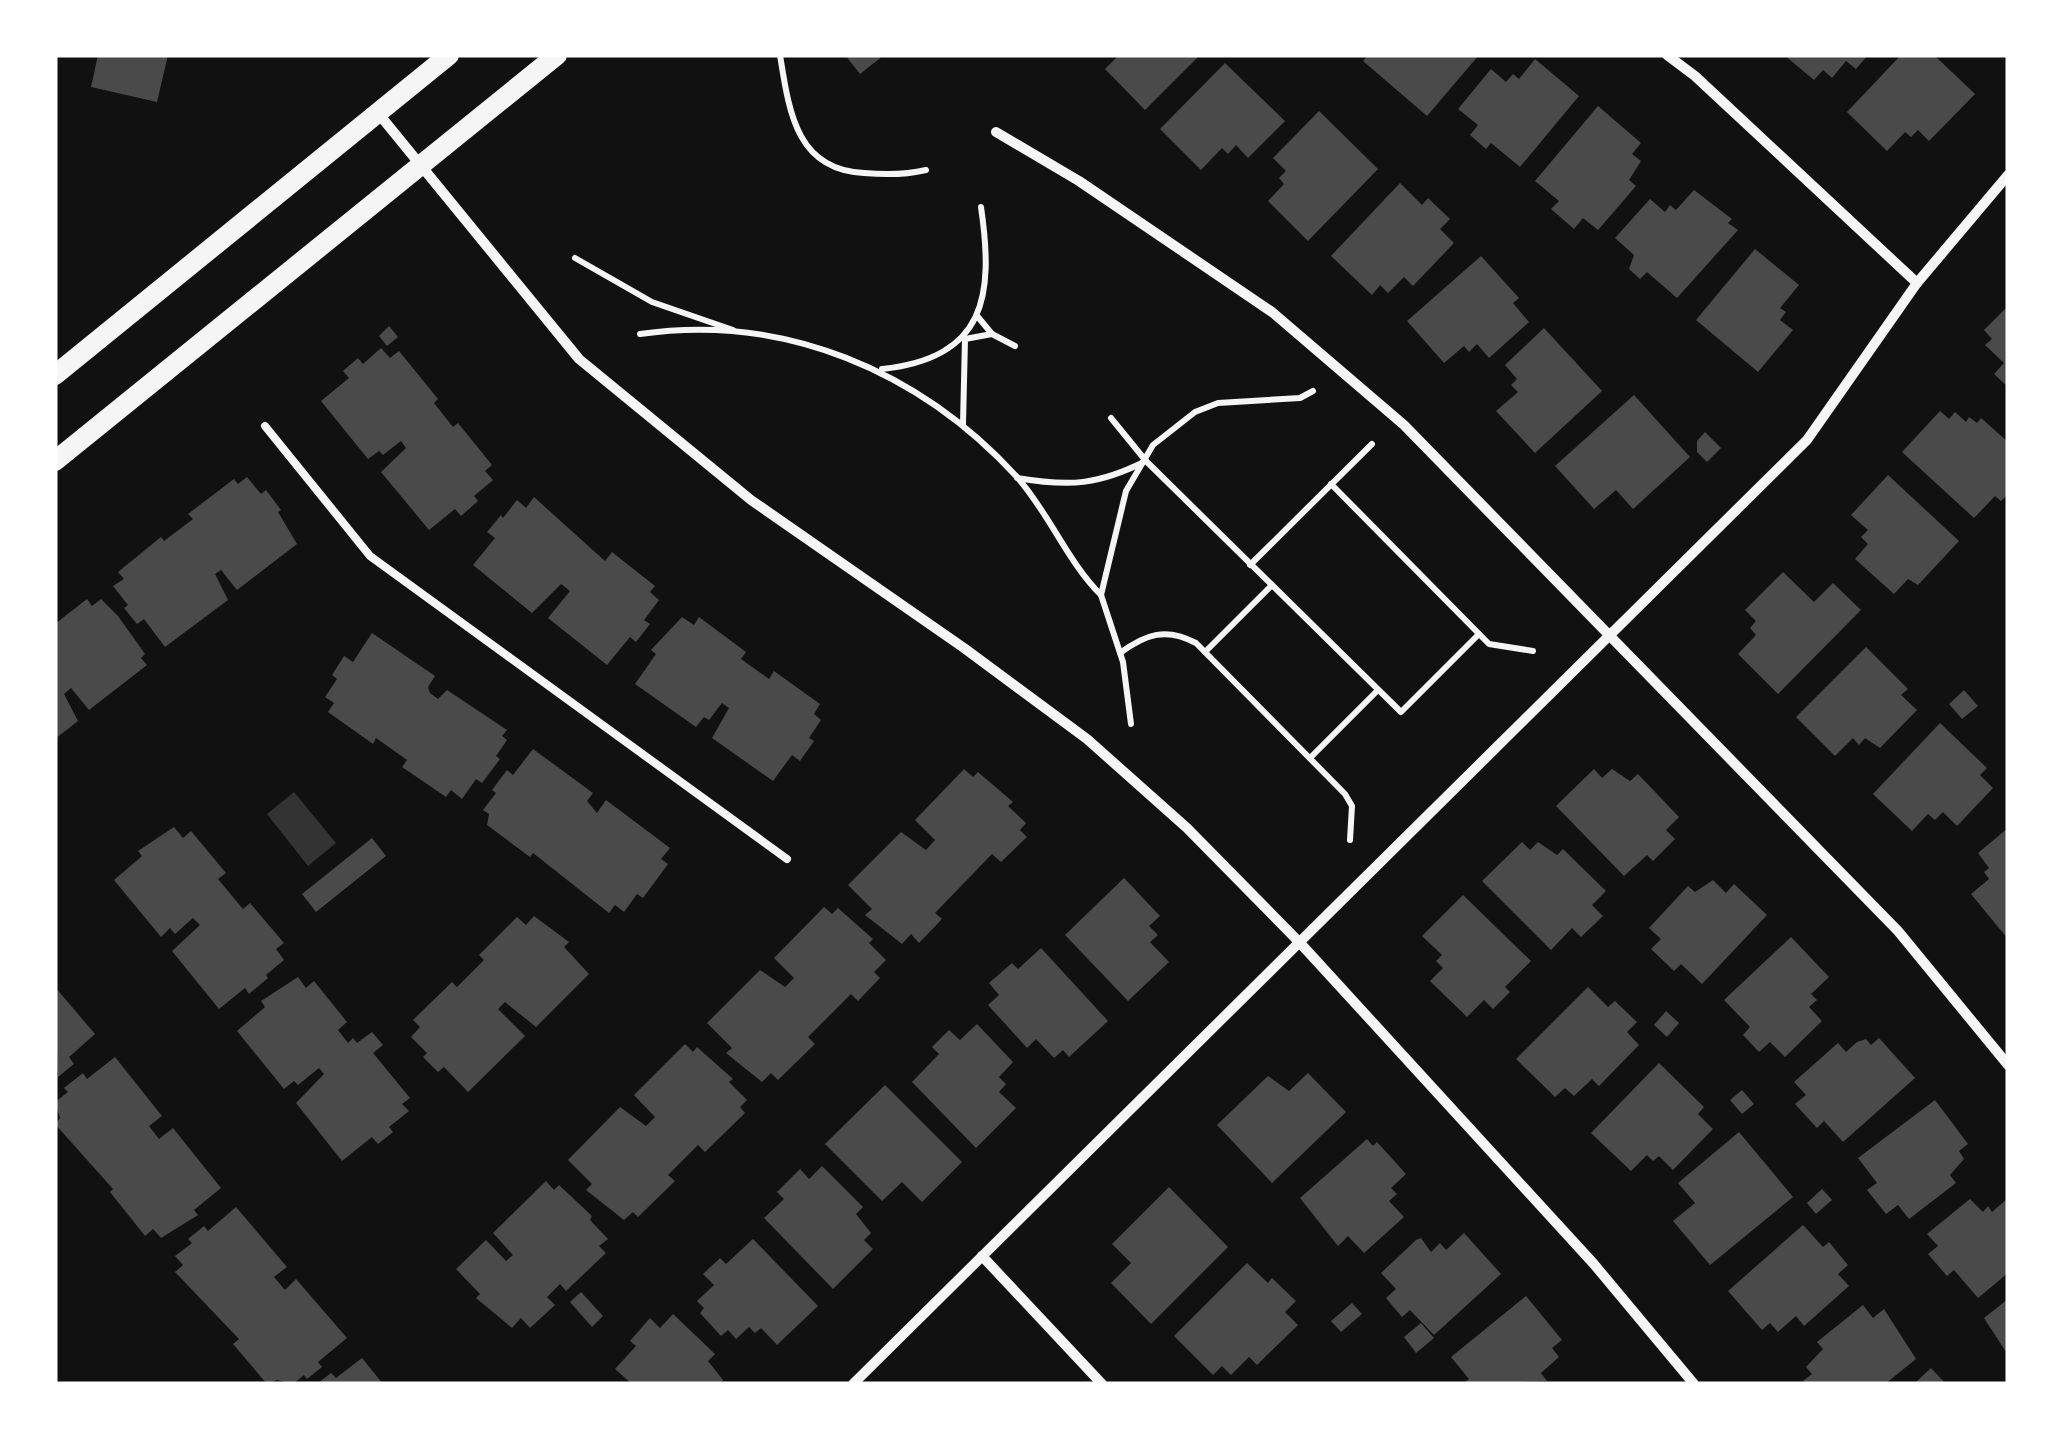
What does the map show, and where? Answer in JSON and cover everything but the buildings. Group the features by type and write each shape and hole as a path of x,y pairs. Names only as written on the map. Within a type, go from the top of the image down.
{"main road":[{"path":"55,375 449,55"},
{"path":"55,460 556,55"}],"street":[{"path":"1666,55 1695,76 1917,283"},
{"path":"377,112 579,358 751,500 1087,739 1187,828 1301,944 1593,1263 1694,1384"},
{"path":"996,132 1079,180 1272,312 1404,426 1898,931 2008,1065"},
{"path":"853,1384 1807,440 1917,283 2008,175"},
{"path":"982,1256 1102,1384"}],"lane":[{"path":"265,426 370,556 787,858"}],"path":[{"path":"780,55 792,121 804,145 820,162 846,172 906,175 926,170"},
{"path":"964,425 964,339 978,317 989,273 980,207"},
{"path":"575,258 652,302 739,332 832,351 881,370 964,425 1018,478 1086,580 1101,594 1120,654 1131,724"},
{"path":"978,317 992,334 1015,346"},
{"path":"640,334 739,332"},
{"path":"881,370 911,366 964,339 992,334"},
{"path":"1101,594 1126,491 1154,445 1172,428 1218,403 1300,398 1314,392"},
{"path":"1111,418 1146,461 1401,712 1479,634"},
{"path":"1250,565 1372,444"},
{"path":"1018,478 1070,486 1120,474 1146,461"},
{"path":"1331,484 1479,634 1504,649 1533,651"},
{"path":"1205,652 1271,586"},
{"path":"1120,654 1149,636 1168,632 1196,642 1352,806 1350,840"},
{"path":"1310,758 1378,690"}],"shaded area":[{"path":"294,792 336,843 308,866 267,814"}]}
